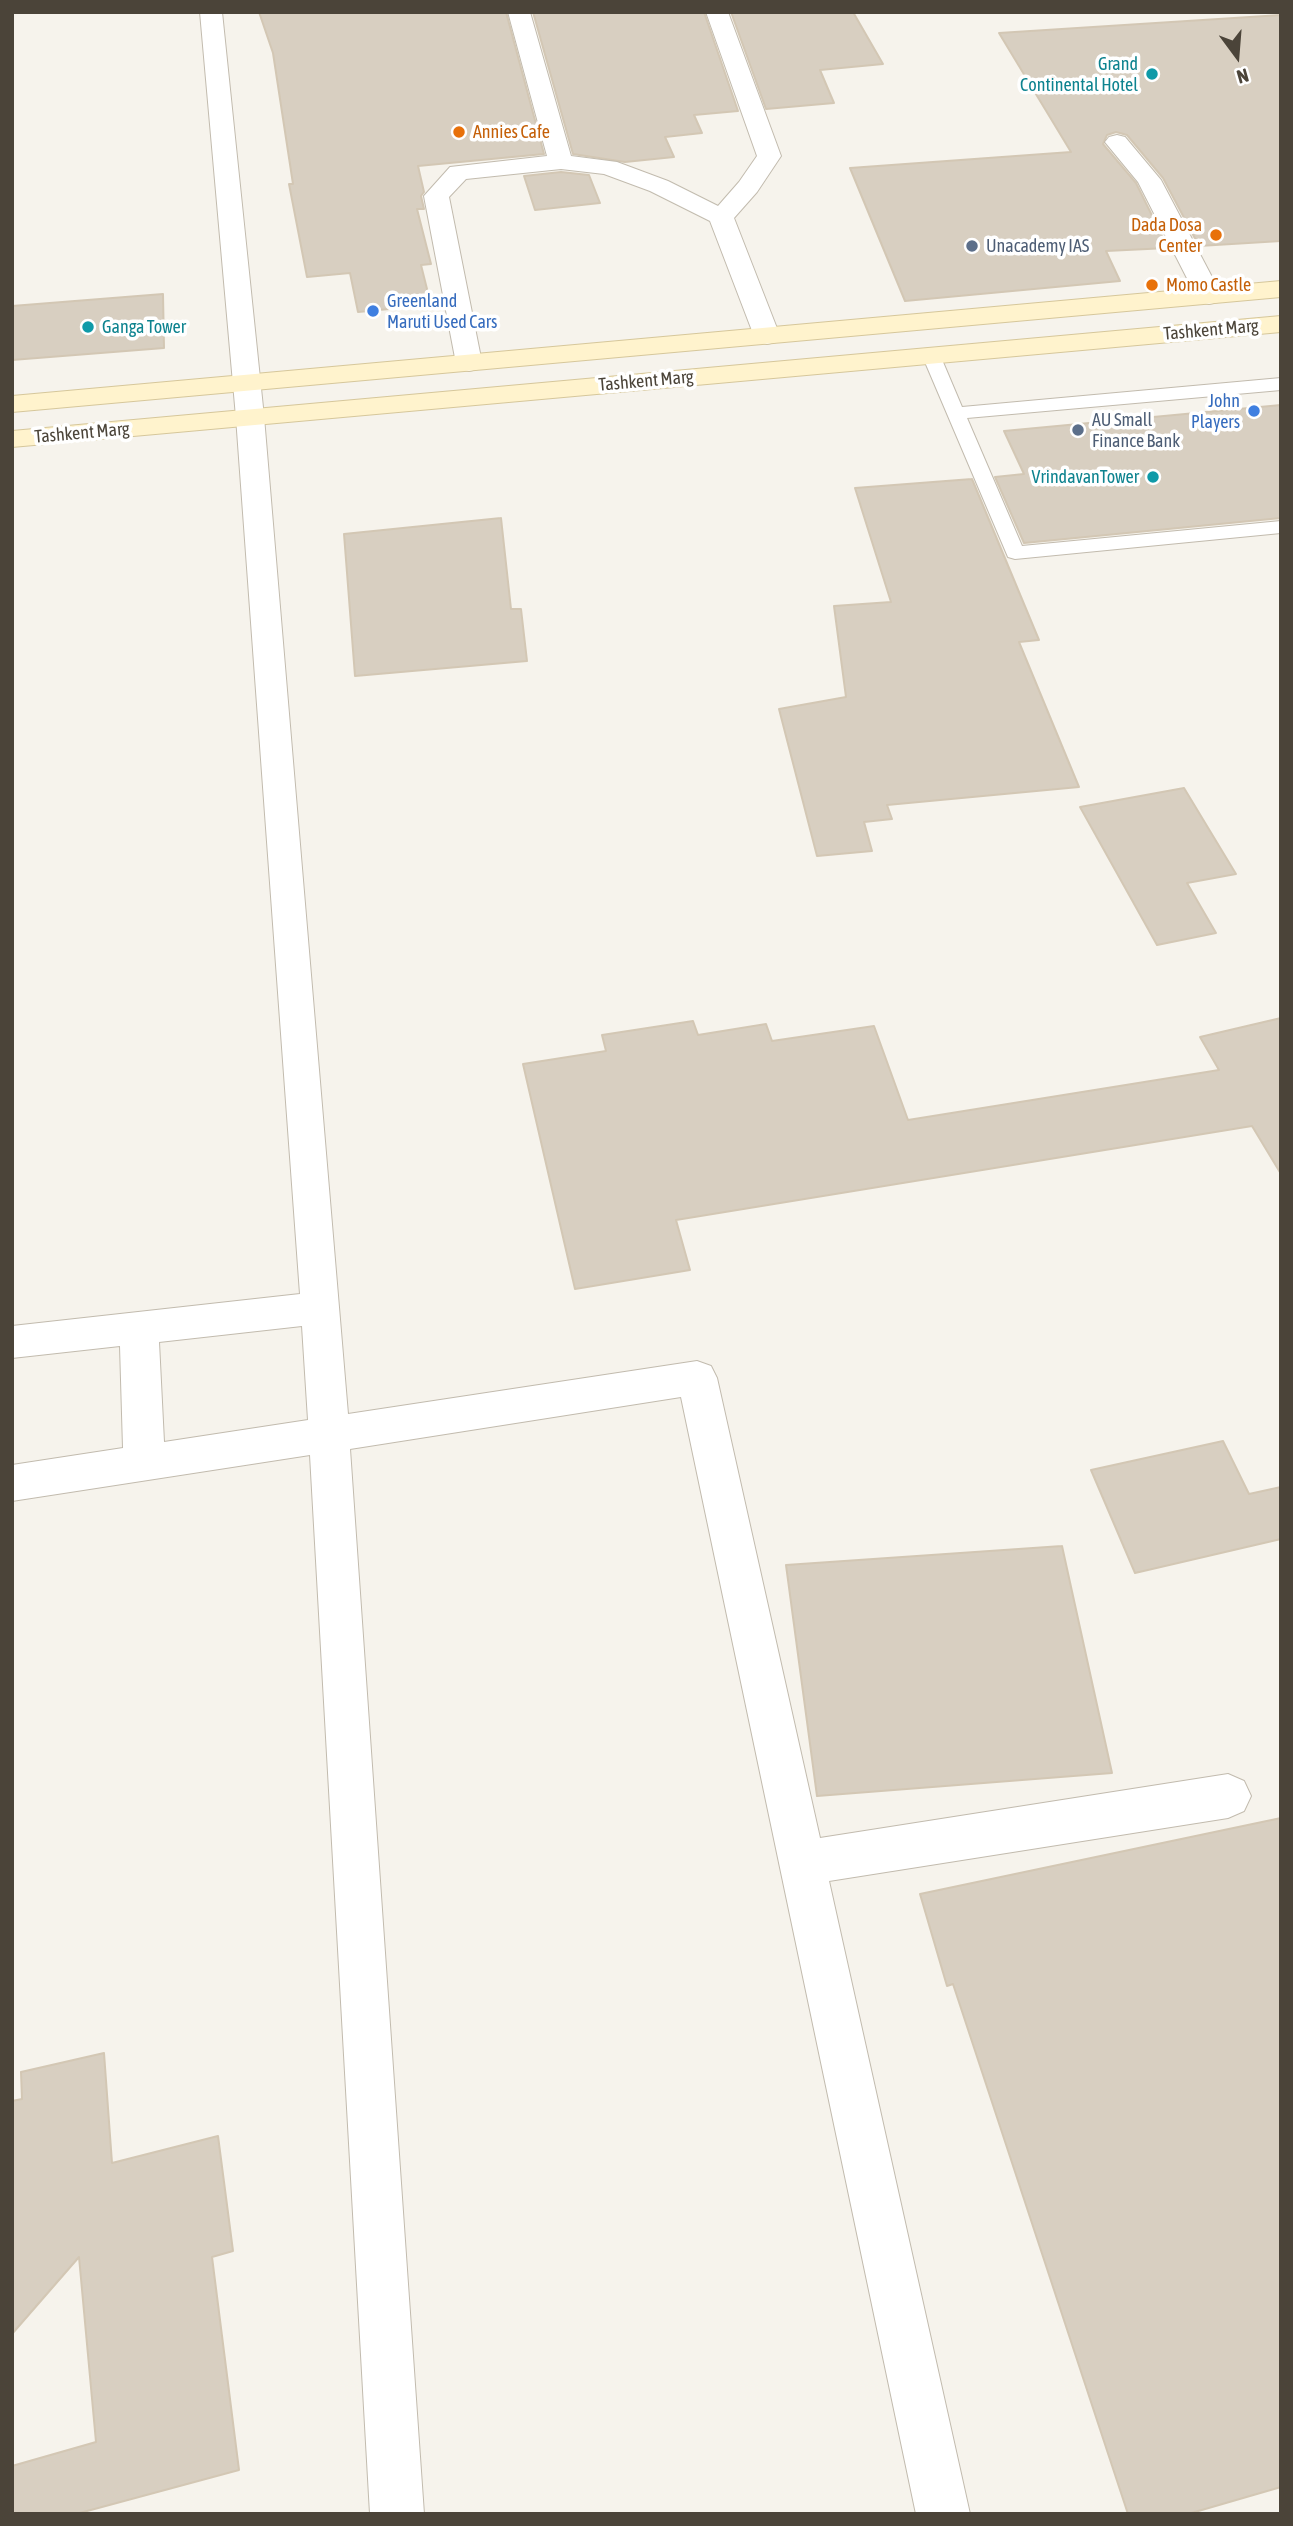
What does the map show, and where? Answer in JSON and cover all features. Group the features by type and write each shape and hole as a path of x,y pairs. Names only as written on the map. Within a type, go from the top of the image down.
{"street":[{"path":"211,12 248,400 321,1308 397,2514"},
{"path":"519,12 561,162"},
{"path":"717,12 769,156 748,187 721,217"},
{"path":"1117,142 1149,180 1209,296"},
{"path":"469,363 436,196 459,172 561,162 608,167 659,186 721,217 767,336"},
{"name":"Tashkent Marg","path":"12,439 469,363 1281,289"},
{"name":"Tashkent Marg","path":"12,404 248,400 931,355 1281,324"},
{"path":"12,1342 321,1308"},
{"path":"139,1328 144,1463"},
{"path":"12,1483 697,1378 943,2514"},
{"path":"802,1863 1228,1797"}],"lane":[{"path":"931,355 1015,553 1281,527"},
{"path":"956,413 1281,384"}],"building":[{"path":"259,12 506,12 544,154 418,166 424,192 421,196 424,209 417,209 431,264 421,265 431,305 358,312 350,273 307,277 289,184 293,184 273,53"},
{"path":"533,12 704,12 738,111 694,115 702,133 665,137 674,157 625,162 573,154"},
{"path":"731,12 853,12 883,64 820,70 834,103 766,109"},
{"path":"1281,15 1281,241 1199,246 1163,178 1127,135 1116,132 1107,135 1103,144 1136,183 1168,248 1106,251 1120,281 905,301 850,168 1071,152 999,33"},
{"path":"561,172 589,175 600,203 535,210 524,176"},
{"name":"Ganga Tower","path":"163,294 164,348 12,360 12,306"},
{"name":"VrindavanTower","path":"1281,405 1281,518 1024,543 995,477 1024,474 1004,431"},
{"path":"972,479 1039,640 1019,642 1079,787 887,805 892,819 864,822 872,851 817,856 779,709 846,697 834,606 891,602 855,488"},
{"path":"501,518 511,609 521,609 527,661 355,676 344,534"},
{"path":"1184,788 1236,874 1187,883 1216,933 1157,945 1080,807"},
{"path":"1281,1018 1281,1174 1252,1126 676,1220 690,1270 575,1289 523,1064 606,1051 602,1035 693,1021 698,1035 766,1024 772,1041 874,1026 908,1120 1219,1070 1200,1037"},
{"path":"1223,1441 1249,1494 1281,1487 1281,1539 1135,1573 1091,1470"},
{"path":"1062,1546 1112,1773 817,1796 786,1565"},
{"path":"1281,1818 1281,2487 1188,2514 1128,2514 953,1984 947,1986 920,1894"},
{"path":"104,2053 112,2163 218,2136 233,2251 212,2257 239,2470 76,2514 12,2514 12,2466 96,2442 79,2257 12,2334 12,2101 22,2099 21,2072"}],"place":[{"name":"Grand Continental Hotel","path":"1152,74"},
{"name":"Annies Cafe","path":"459,132"},
{"name":"Dada Dosa Center","path":"1216,235"},
{"name":"Unacademy IAS","path":"972,246"},
{"name":"Momo Castle","path":"1152,285"},
{"name":"Greenland Maruti Used Cars","path":"373,311"},
{"name":"Ganga Tower","path":"88,327"},
{"name":"John Players","path":"1254,411"},
{"name":"AU Small Finance Bank","path":"1078,430"},
{"name":"VrindavanTower","path":"1153,477"}]}
